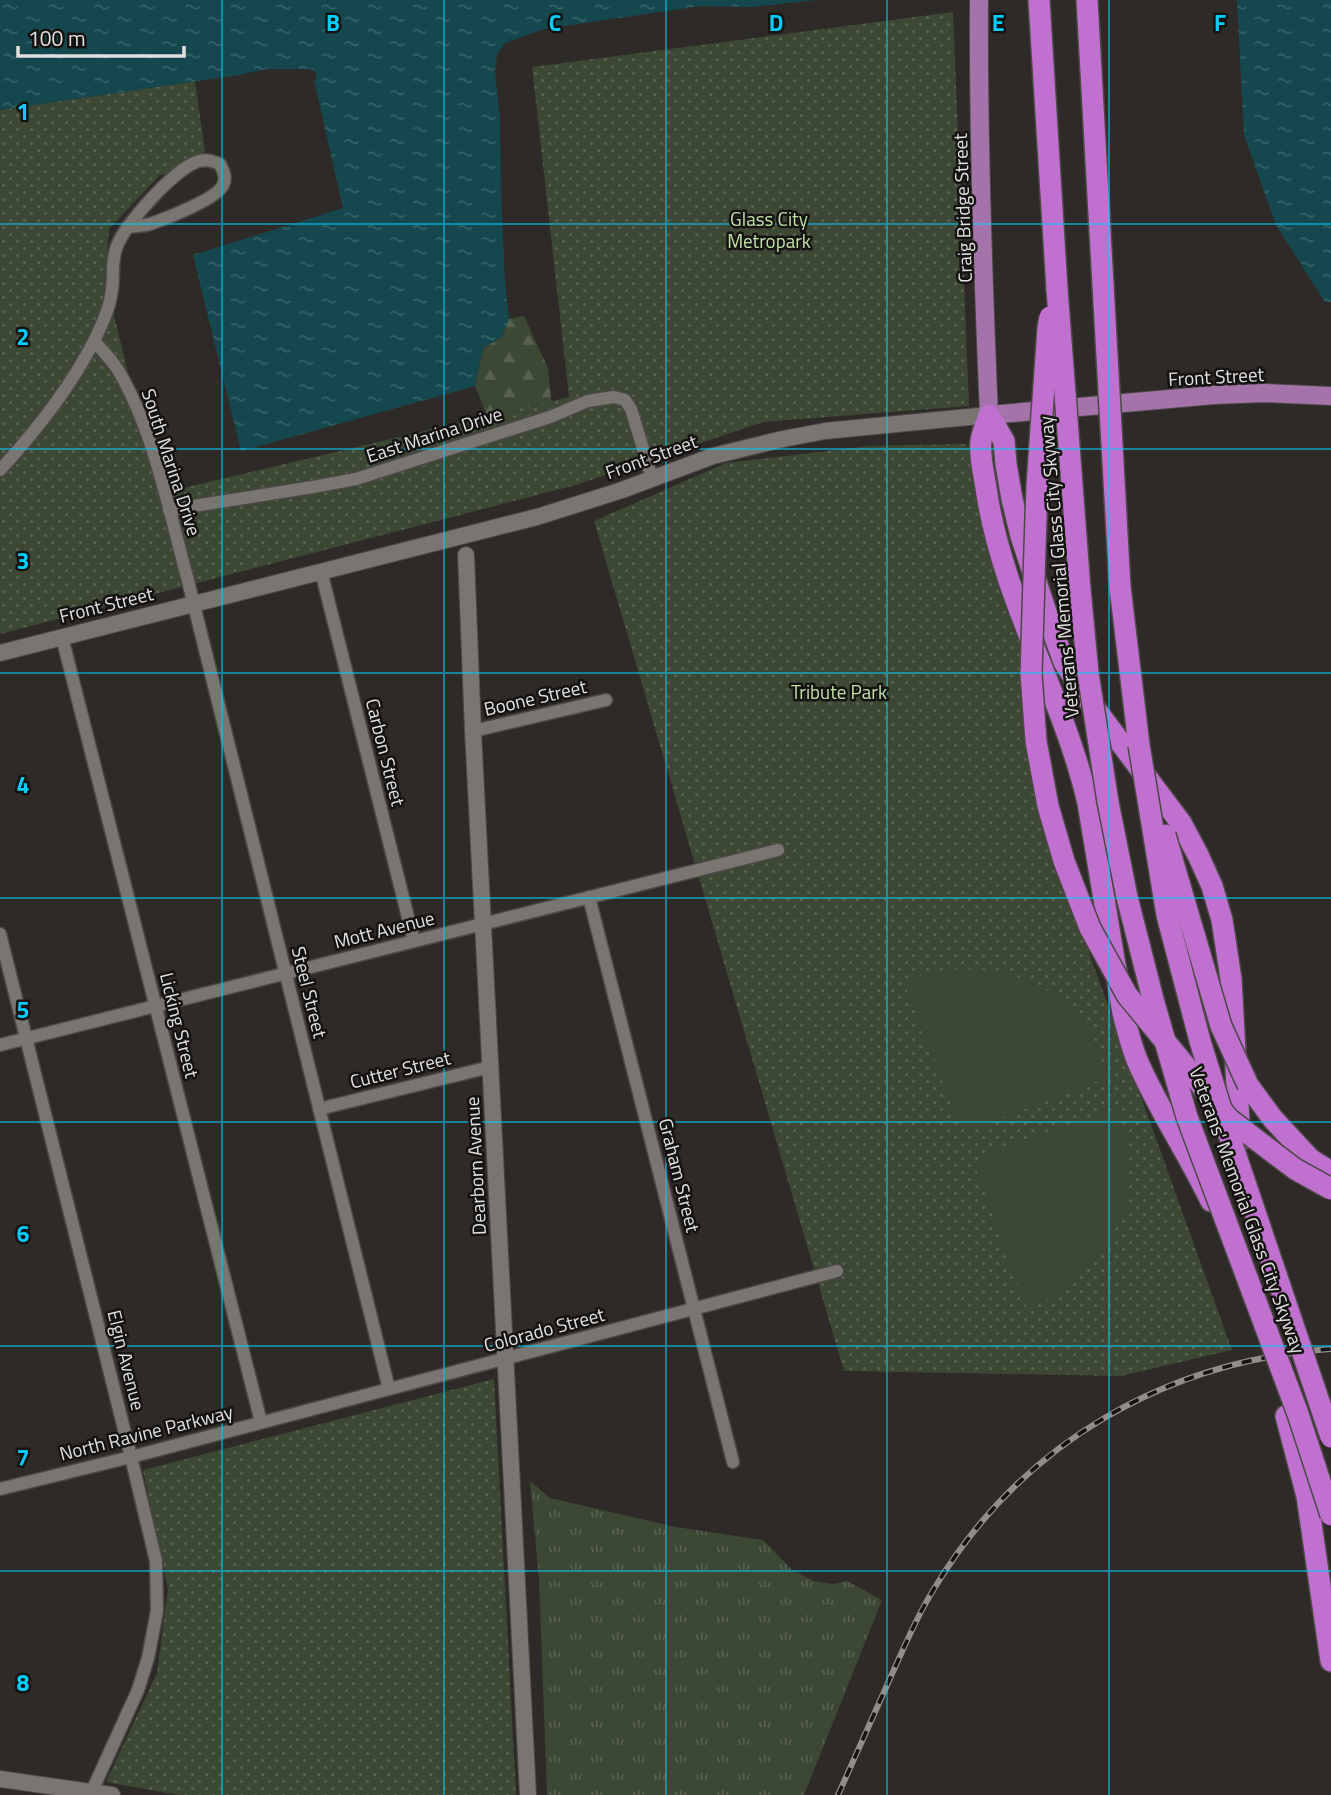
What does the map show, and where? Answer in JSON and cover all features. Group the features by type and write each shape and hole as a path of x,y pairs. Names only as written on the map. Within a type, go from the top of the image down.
{"highway":[{"name":"Veterans' Memorial Glass City Skyway","path":"1039,0 1057,289 1080,589 1088,673 1108,802 1127,897 1187,1117 1298,1414 1331,1515"},
{"name":"Veterans' Memorial Glass City Skyway","path":"1087,0 1120,587 1139,745 1167,915 1200,1041 1331,1437"},
{"path":"1057,289 1048,328 1040,434 1031,674 1038,754 1048,806 1064,861 1090,928 1127,995 1229,1119 1295,1169 1331,1189"},
{"path":"989,415 1004,441 1016,517 1031,570 1064,662 1084,694 1181,823 1212,886 1222,920 1231,979 1244,1188 1248,1211 1277,1304 1331,1437"},
{"path":"989,415 981,442 990,514 1018,609 1083,779 1129,1036 1155,1099 1215,1210 1286,1416 1307,1496 1331,1661"},
{"path":"1139,745 1221,1026 1248,1084 1273,1119 1310,1159 1331,1172"}],"main road":[{"name":"Craig Bridge Street","path":"979,0 989,415"},
{"name":"Front Street","path":"989,415 1214,394 1331,396"}],"street":[{"path":"0,470 31,437 94,341 110,303 113,261 127,228 178,173 198,161 210,160 220,164 225,175 223,186 216,195 149,224 127,228"},
{"name":"South Marina Drive","path":"94,341 116,367 137,406 169,510 193,605"},
{"name":"East Marina Drive","path":"169,510 313,488 356,478 550,417 588,401 614,397 625,400 631,409 652,478"},
{"name":"Front Street","path":"0,653 537,517 622,490 713,456 783,439 825,431 989,415"},
{"name":"Dearborn Avenue","path":"465,534 528,1795"},
{"name":"Carbon Street","path":"321,571 414,941"},
{"name":"Steel Street","path":"193,605 389,1389"},
{"name":"Licking Street","path":"62,637 261,1422"},
{"name":"Boone Street","path":"473,731 606,700"},
{"name":"Mott Avenue","path":"0,1045 778,850"},
{"name":"Graham Street","path":"589,897 733,1462"},
{"name":"Elgin Avenue","path":"0,934 156,1561 157,1611 148,1658 138,1690 91,1793"},
{"name":"Cutter Street","path":"319,1109 490,1067"},
{"name":"Colorado Street","path":"261,1422 837,1271"},
{"name":"North Ravine Parkway","path":"1,1486 131,1457 261,1422"},
{"path":"0,1779 112,1795"}],"green space":[{"name":"Glass City Metropark","path":"953,12 969,406 763,422 576,485 0,634 0,110 195,81 205,152 187,158 171,174 160,175 109,229 105,279 158,494 569,397 532,67"},
{"path":"524,316 548,368 552,407 490,424 475,386 483,348 502,337 509,319"},
{"name":"Tribute Park","path":"967,444 1002,590 1025,653 1041,819 1232,1350 1121,1376 844,1371 594,521 726,463 869,446"},
{"path":"948,969 1003,971 1055,994 1091,1031 1108,1077 973,1129 958,1122 903,980"},
{"path":"1117,1108 1129,1150 1129,1199 1106,1250 1066,1289 1027,1309 976,1169 984,1154"},
{"path":"494,1379 516,1795 179,1795 106,1782 157,1673 168,1589 143,1470"},
{"path":"530,1481 550,1498 676,1527 763,1540 792,1570 814,1581 833,1584 847,1581 882,1600 804,1795 547,1795 539,1579"}],"water":[{"path":"0,0 816,0 752,7 701,6 544,29 505,43 497,54 495,72 500,118 505,284 509,319 502,337 483,348 475,386 241,451 193,255 343,208 314,80 317,79 315,72 311,69 267,69 0,110"},
{"path":"1237,0 1331,0 1331,302 1325,302 1276,225 1244,135"}],"railway":[{"path":"838,1795 930,1595 972,1534 1012,1489 1056,1450 1105,1418 1157,1391 1212,1371 1270,1357 1331,1349"}]}
